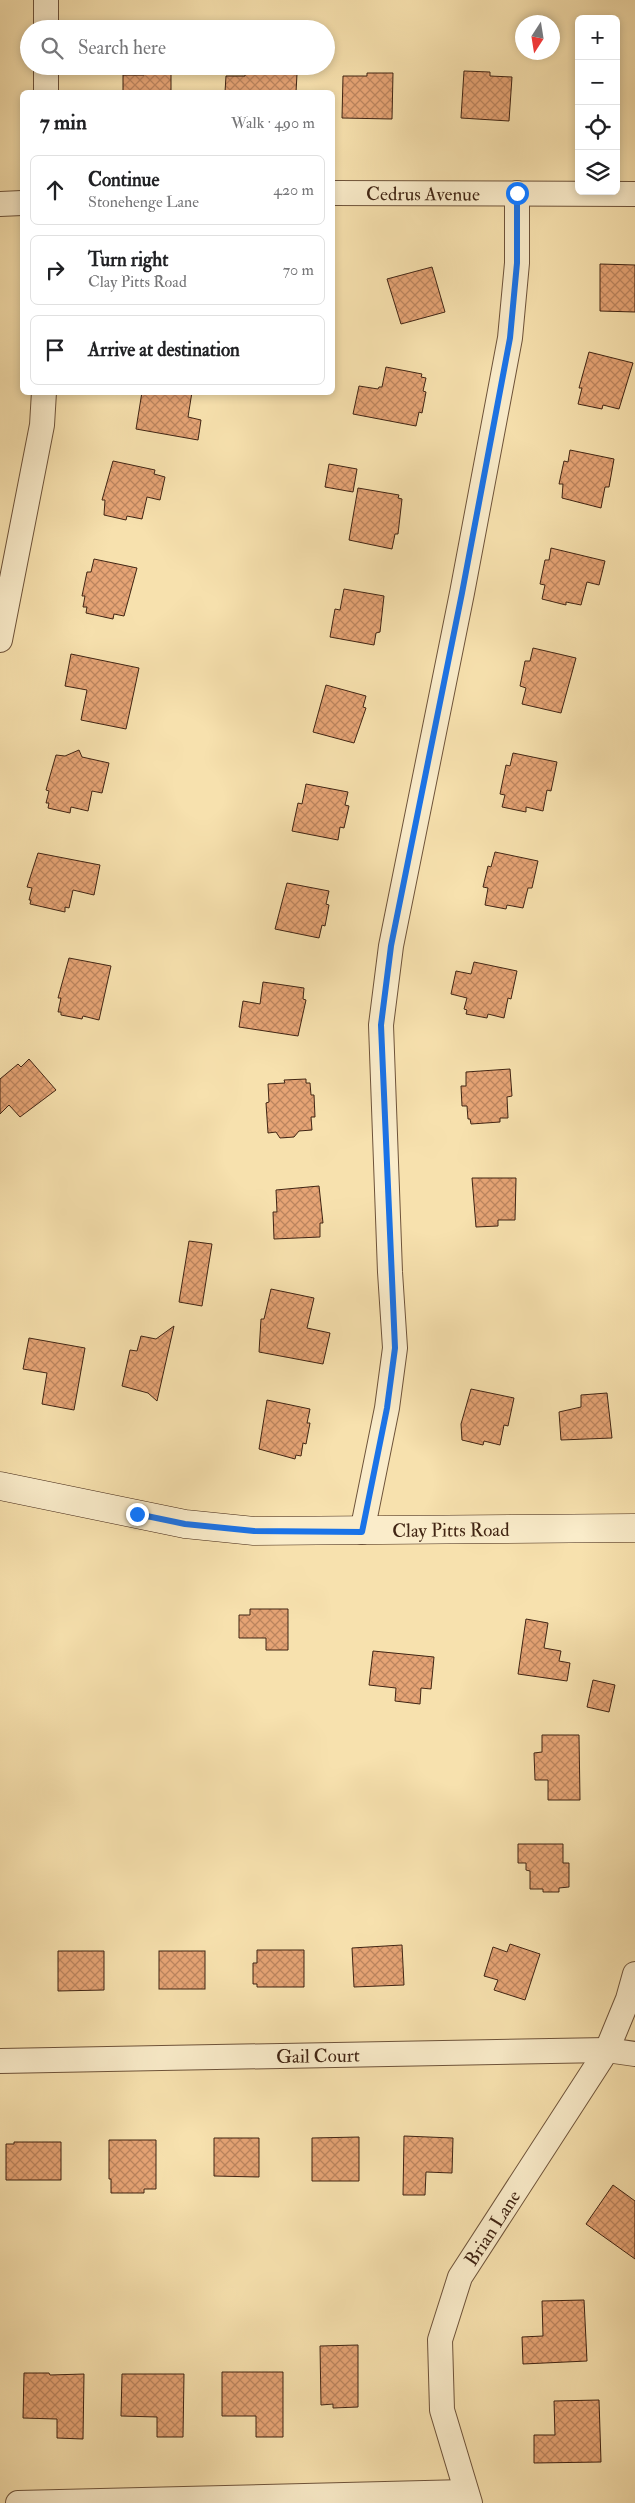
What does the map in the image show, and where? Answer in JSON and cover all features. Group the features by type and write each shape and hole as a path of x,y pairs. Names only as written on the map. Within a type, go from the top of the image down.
{"street":[{"path":"46,0 46,20"},
{"path":"46,75 46,90"},
{"name":"Cedrus Avenue","path":"335,193 635,194"},
{"path":"362,1532 387,1408 395,1348 381,1025 391,946 460,603 510,338 517,263 517,193"},
{"path":"0,204 20,203"},
{"path":"0,640 42,425 44,395"},
{"name":"Clay Pitts Road","path":"0,1486 185,1524 254,1531 362,1532 635,1528"},
{"name":"Brian Lane","path":"468,2497 442,2410 440,2340 460,2277 606,2050 628,1998 635,1974"},
{"name":"Gail Court","path":"0,2061 606,2050 635,2054"},
{"path":"18,2503 468,2497"}],"building":[{"path":"464,71 490,72 490,76 512,77 509,121 461,118"},
{"path":"367,73 393,73 392,119 342,118 343,76 367,76"},
{"path":"123,75 171,75 171,90 123,90"},
{"path":"297,75 296,90 225,90 226,76"},
{"path":"600,264 635,265 635,312 600,311"},
{"path":"432,267 445,312 401,324 387,279"},
{"path":"589,352 633,363 619,409 603,405 602,409 578,404 582,388 579,388"},
{"path":"386,367 422,374 421,377 426,378 423,391 426,392 422,413 419,412 416,426 353,414 359,386 378,389 382,387"},
{"path":"142,395 192,395 188,417 201,420 198,440 136,429"},
{"path":"570,450 614,459 609,487 605,487 601,508 562,498 563,484 559,484 564,461 568,462"},
{"path":"113,461 155,470 154,474 165,477 160,500 147,497 142,519 127,516 126,520 104,515 105,500 102,500"},
{"path":"329,464 357,469 353,492 325,487"},
{"path":"358,488 399,495 398,498 402,499 398,534 395,534 392,549 349,540"},
{"path":"551,548 605,561 599,585 587,582 581,605 566,602 566,605 542,599 545,585 540,584 545,560 549,560"},
{"path":"94,559 137,568 124,616 114,614 113,619 86,613 87,607 83,607 85,596 82,596 87,572 91,572"},
{"path":"344,589 384,596 380,632 376,633 374,645 330,637 335,609 340,610"},
{"path":"533,648 576,658 561,713 522,704 526,688 520,686 525,661 530,661"},
{"path":"71,654 139,668 126,729 81,720 87,690 65,686"},
{"path":"326,685 366,696 363,707 366,708 354,743 313,732"},
{"path":"79,750 82,757 109,763 102,793 92,791 88,811 71,807 70,813 48,808 49,803 46,803 49,791 46,790 56,755 65,756"},
{"path":"513,753 557,762 551,791 547,790 543,811 526,807 526,812 502,807 505,795 500,794 506,765 510,766"},
{"path":"306,784 348,792 345,805 349,806 344,828 340,827 338,840 292,831 298,803 302,804"},
{"path":"495,852 538,861 532,888 528,888 523,908 507,905 506,909 485,905 488,888 483,887 488,866 491,867"},
{"path":"38,853 100,865 94,895 73,890 69,908 65,907 65,912 30,904 32,888 27,887"},
{"path":"287,883 329,891 326,904 329,905 325,926 322,925 319,938 275,929"},
{"path":"69,958 111,966 99,1020 83,1016 82,1019 61,1015 61,1012 58,1012 61,998 58,998"},
{"path":"474,962 517,971 511,999 508,998 504,1018 488,1014 487,1018 466,1014 467,1010 464,1009 467,998 451,994 456,971 471,974"},
{"path":"263,982 304,988 303,999 306,1000 298,1036 239,1027 243,1001 260,1004"},
{"path":"29,1059 56,1090 20,1117 9,1105 0,1114 0,1079 18,1064 21,1067"},
{"path":"510,1069 512,1096 507,1097 508,1118 500,1118 500,1122 471,1124 470,1119 468,1119 467,1106 462,1106 461,1086 466,1086 466,1072"},
{"path":"306,1079 306,1083 310,1083 311,1095 314,1095 315,1117 311,1117 312,1130 299,1131 294,1137 280,1138 276,1132 268,1133 266,1103 269,1102 268,1084 285,1083 284,1080"},
{"path":"472,1178 516,1178 515,1220 498,1220 498,1226 476,1227"},
{"path":"319,1186 323,1223 320,1223 320,1237 274,1239 273,1212 277,1212 276,1190"},
{"path":"189,1241 212,1244 202,1306 179,1302"},
{"path":"271,1289 314,1298 307,1328 330,1333 323,1364 259,1352 261,1319 264,1319"},
{"path":"174,1326 157,1401 148,1393 122,1386 130,1350 137,1351 141,1336 156,1339"},
{"path":"29,1338 85,1348 74,1410 42,1404 47,1373 23,1369"},
{"path":"471,1389 514,1398 508,1426 504,1425 500,1445 484,1441 483,1445 462,1440 461,1424"},
{"path":"607,1393 612,1438 561,1440 559,1412 581,1407 581,1395"},
{"path":"267,1400 310,1409 307,1423 310,1423 306,1444 303,1443 301,1456 296,1455 295,1459 259,1449"},
{"path":"250,1609 288,1609 288,1650 266,1650 266,1638 239,1638 239,1615 250,1615"},
{"path":"526,1619 548,1623 544,1648 561,1651 559,1661 570,1663 567,1681 518,1674"},
{"path":"373,1651 434,1657 431,1689 421,1688 420,1704 395,1701 396,1688 369,1685"},
{"path":"593,1680 615,1685 609,1712 587,1707"},
{"path":"542,1735 579,1735 580,1800 548,1800 548,1780 535,1780 534,1753 542,1752"},
{"path":"518,1844 563,1844 563,1863 569,1863 569,1887 559,1888 559,1892 543,1892 543,1889 530,1889 530,1871 526,1870 526,1863 518,1863"},
{"path":"510,1944 540,1954 525,2000 494,1990 498,1980 484,1976 493,1947 507,1952"},
{"path":"402,1945 404,1985 354,1987 352,1948"},
{"path":"257,1950 304,1950 304,1987 257,1987 257,1984 253,1984 253,1963 257,1963"},
{"path":"58,1951 104,1951 104,1990 58,1991"},
{"path":"159,1951 205,1951 205,1989 159,1989"},
{"path":"404,2136 453,2138 452,2173 426,2172 425,2195 403,2195"},
{"path":"359,2137 359,2181 312,2181 312,2138"},
{"path":"214,2138 259,2138 259,2177 214,2176"},
{"path":"109,2140 156,2140 156,2189 144,2189 144,2193 111,2193"},
{"path":"14,2142 61,2142 61,2180 6,2180 6,2144 14,2144"},
{"path":"613,2185 635,2201 635,2259 586,2224"},
{"path":"584,2300 587,2361 523,2364 522,2337 543,2336 542,2301"},
{"path":"358,2345 358,2407 333,2408 333,2404 321,2405 320,2346"},
{"path":"222,2372 283,2372 283,2437 256,2437 256,2416 222,2416"},
{"path":"24,2373 49,2373 50,2375 84,2374 83,2439 57,2438 57,2419 23,2418"},
{"path":"122,2374 184,2374 183,2437 157,2437 157,2417 121,2416"},
{"path":"599,2400 601,2462 534,2463 534,2435 555,2435 554,2401"}],"route":[{"path":"137,1514 185,1524 254,1531 362,1532 387,1408 395,1348 390,1272 381,1025 391,946 462,593 510,338 517,263 517,193"}]}
